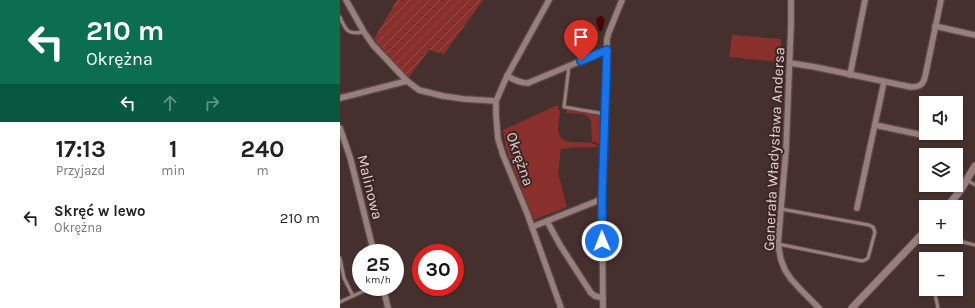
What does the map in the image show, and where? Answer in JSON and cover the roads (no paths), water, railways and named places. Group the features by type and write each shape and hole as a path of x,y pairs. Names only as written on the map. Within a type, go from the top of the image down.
{"street":[{"path":"346,0 373,45 407,81 419,90 431,94 464,99 496,100"},
{"name":"Okrężna","path":"549,0 507,76 496,100 496,115 498,139 503,155 532,227 561,308"},
{"path":"603,308 602,199 608,32 622,0"},
{"name":"Generała Władysława Andersa","path":"791,0 786,150 778,244 781,260 785,270 800,290 819,308"},
{"path":"850,75 865,0"},
{"path":"790,63 911,88 916,87 922,84 925,77 941,0"},
{"path":"935,26 975,35"},
{"path":"507,76 522,83 528,83 607,50"},
{"path":"340,98 407,81"},
{"path":"857,208 884,82"},
{"path":"875,125 919,134"},
{"name":"Malinowa","path":"340,128 350,158 372,244"},
{"path":"953,200 975,166"},
{"path":"532,227 602,199"},
{"path":"547,221 560,245 591,293 599,298 603,298"},
{"path":"852,308 919,237"},
{"path":"385,296 388,308"}],"lane":[{"path":"340,17 348,31 355,34 364,32"},
{"path":"569,66 564,107 605,114"},
{"path":"967,180 975,185"},
{"path":"778,244 862,261 868,258 874,232 873,227 869,225 781,209"},
{"path":"963,242 975,245"},
{"path":"340,258 344,278 352,294"},
{"path":"340,302 353,296"},
{"path":"935,296 938,308"}],"water":[{"path":"600,16 603,16 605,20 602,31 599,31 596,21"}]}
